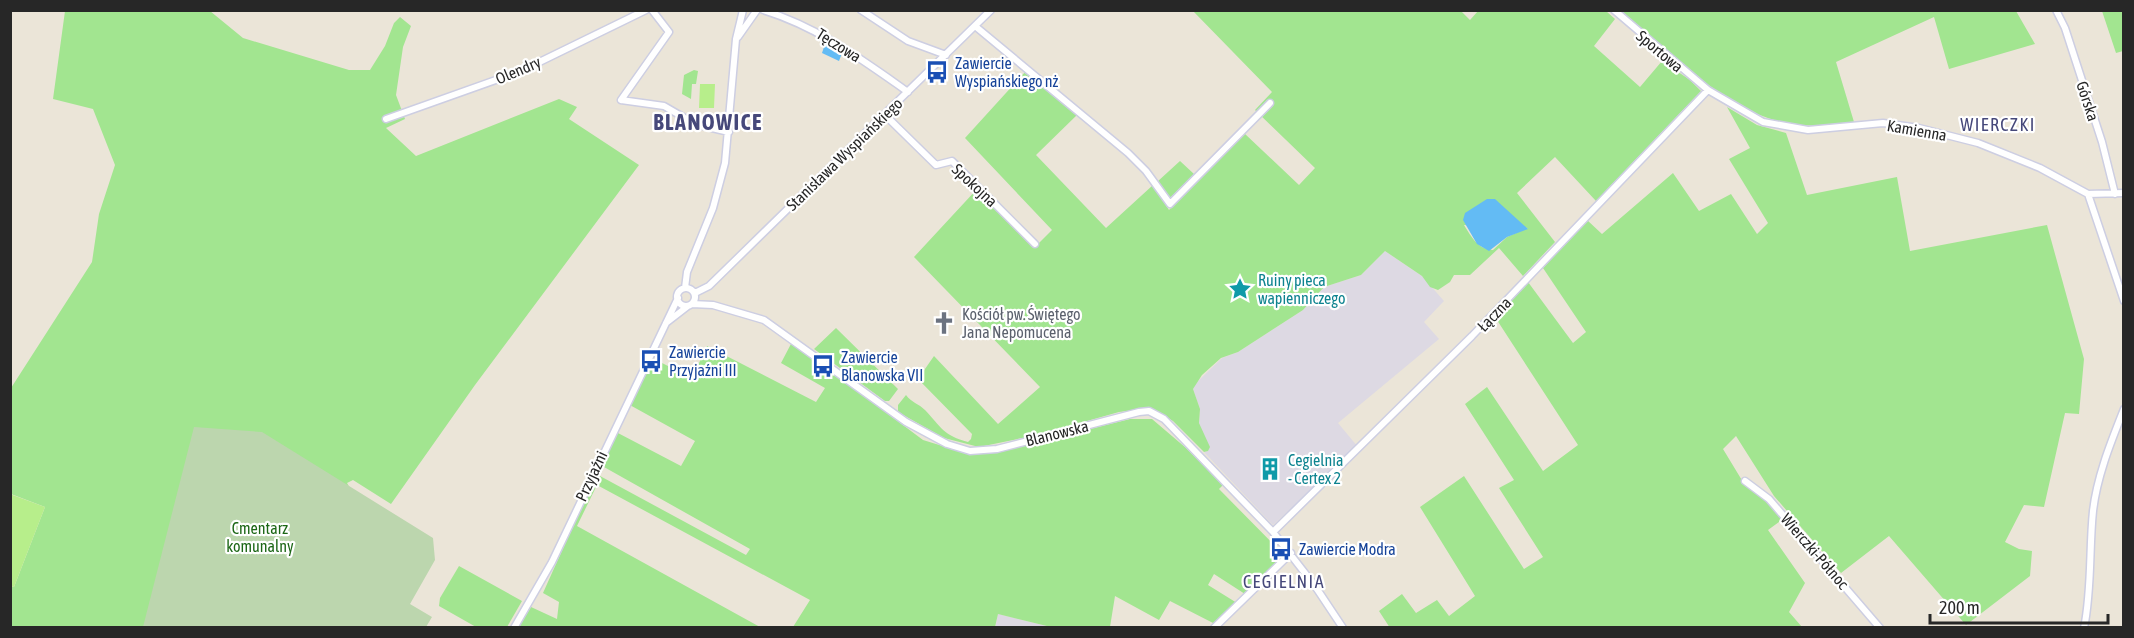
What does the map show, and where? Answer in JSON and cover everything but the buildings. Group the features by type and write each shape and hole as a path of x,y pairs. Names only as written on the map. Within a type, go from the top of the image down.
{"street":[{"name":"Olendry","path":"386,119 521,70 646,10"},
{"path":"652,10 669,32 621,100 664,106 695,124 729,132"},
{"path":"713,305 698,293 685,288 687,272 720,185 729,132 736,39 743,10"},
{"path":"736,39 757,10"},
{"name":"Tęczowa","path":"763,10 798,21 827,36 908,92"},
{"path":"861,10 908,41 946,55"},
{"name":"Stanisława Wyspiańskiego","path":"698,293 885,115 991,10"},
{"name":"Sportowa","path":"1614,10 1708,90"},
{"name":"Górska","path":"2056,10 2065,28 2115,194"},
{"path":"975,27 1128,153 1146,171 1170,204 1270,104"},
{"name":"Kamienna","path":"1708,90 1754,118 1785,128 1808,130 1883,123 1919,128 1978,143 2040,168 2088,194 2124,193"},
{"name":"Łączna","path":"1273,532 1472,336 1708,90"},
{"name":"Spokojna","path":"885,115 936,165 952,161 1035,244"},
{"path":"2088,194 2124,301"},
{"name":"Przyjaźni","path":"514,627 552,562 680,291 685,288"},
{"path":"678,298 682,304 690,304 698,293"},
{"name":"Blanowska","path":"690,304 713,305 757,317 906,422 947,444 970,451 997,449 1131,414 1149,411 1156,414 1179,433 1273,532 1291,553 1343,627"},
{"name":"Przyjaźni","path":"666,323 690,304"},
{"path":"2084,627 2090,602 2095,500 2102,468 2124,409"},
{"name":"Wierczki-Północ","path":"1745,480 1769,499 1880,627"},
{"path":"1214,627 1291,553"}],"shaded area":[{"path":"1385,251 1422,276 1444,301 1424,322 1439,339 1338,423 1358,447 1273,525 1204,452 1208,451 1199,423 1200,409 1193,389 1195,384 1222,358 1238,352 1303,310 1324,287 1361,275"},
{"path":"998,614 1051,627 995,628"}],"green space":[{"path":"1460,10 1470,20 1478,11 1606,11 1615,19 1594,46 1640,87 1662,61 1690,80 1701,91 1596,201 1555,157 1517,193 1555,242 1523,276 1499,248 1470,275 1454,275 1450,282 1438,290 1430,287 1422,276 1385,251 1361,275 1324,287 1303,310 1238,352 1221,358 1202,375 1193,389 1200,409 1199,423 1210,447 1208,451 1204,452 1173,421 1152,408 1119,412 1037,435 979,447 944,438 898,412 898,405 906,395 925,410 948,434 968,442 971,439 972,434 918,379 934,356 998,424 1040,387 914,257 977,189 1034,248 1052,230 965,138 1026,71 1078,114 1036,155 1106,228 1153,185 1169,210 1244,133 1299,185 1315,168 1255,110 1272,92 1193,11","holes":["1464,225 1528,228 1507,237 1493,250 1479,245"]},
{"path":"65,11 210,11 243,38 349,70 370,70 385,46 394,23 400,17 411,26 403,47 396,95 405,119 386,128 416,156 559,99 577,107 569,119 639,165 475,385 391,504 353,480 347,483 352,492 257,627 11,627 10,586 14,587 45,507 11,494 11,388 92,262 99,214 115,165 93,109 53,99"},
{"path":"1621,11 2016,11 2035,44 1949,69 1934,17 1836,62 1854,122 1799,125 1760,115 1717,91 1675,59"},
{"path":"2102,11 2123,11 2123,51 2116,53"},
{"path":"694,70 698,71 696,84 692,84 691,99 682,94 684,75"},
{"path":"700,84 715,84 714,108 699,108"},
{"path":"1727,107 1757,125 1786,133 1807,195 1897,177 1910,251 2047,225 2084,359 2079,414 2065,413 2044,507 2024,505 2005,542 2019,549 2032,551 2030,576 1966,625 1889,536 1841,573 1774,496 1736,436 1723,449 1743,482 1767,500 1783,519 1768,530 1805,583 1789,612 1802,627 1390,628 1379,611 1402,594 1416,613 1437,600 1449,616 1475,596 1420,507 1464,476 1524,569 1543,557 1499,488 1514,480 1465,404 1487,387 1543,471 1578,445 1495,317 1528,282 1573,343 1586,332 1543,268 1587,220 1602,234 1673,173 1699,211 1731,194 1757,234 1768,223 1729,159 1750,148"},
{"path":"1180,161 1194,174 1170,198 1157,182"},
{"path":"836,328 898,389 889,401 885,401 814,349"},
{"path":"792,342 923,440 962,452 994,453 1130,419 1152,419 1186,448 1223,485 1219,489 1284,555 1245,594 1214,574 1208,585 1237,603 1215,624 1170,601 1159,620 1115,596 1110,627 1051,627 998,614 995,627 793,627 810,600 597,485 577,526 760,627 518,628 531,607 557,619 559,602 543,593 595,477 600,476 746,555 750,549 604,467 604,460 616,432 681,466 695,441 628,404 652,358 692,378 707,346 816,402 825,388 781,363"},
{"name":"Cmentarz komunalny","path":"194,427 262,432 433,538 435,560 410,604 432,617 426,627 143,627"},
{"path":"10,494 45,507 14,587 10,586"},
{"path":"459,566 522,601 507,627 476,627 439,606 440,598"}],"water":[{"path":"825,44 842,53 839,61 822,53"},
{"path":"1487,199 1495,199 1528,229 1507,237 1489,251 1477,244 1463,220 1465,213"}],"place":[{"name":"Zawiercie Wyspiańskiego nż","path":"937,72"},
{"name":"Ruiny pieca wapienniczego","path":"1240,289"},
{"name":"Kościół pw. Świętego Jana Nepomucena","path":"944,323"},
{"name":"Zawiercie Przyjaźni III","path":"651,361"},
{"name":"Zawiercie Blanowska VII","path":"823,366"},
{"name":"Cegielnia - Certex 2","path":"1270,469"},
{"name":"Zawiercie Modra","path":"1281,549"}],"district":[{"name":"BLANOWICE","path":"708,122"},
{"name":"WIERCZKI","path":"1998,124"},
{"name":"CEGIELNIA","path":"1284,581"}]}
